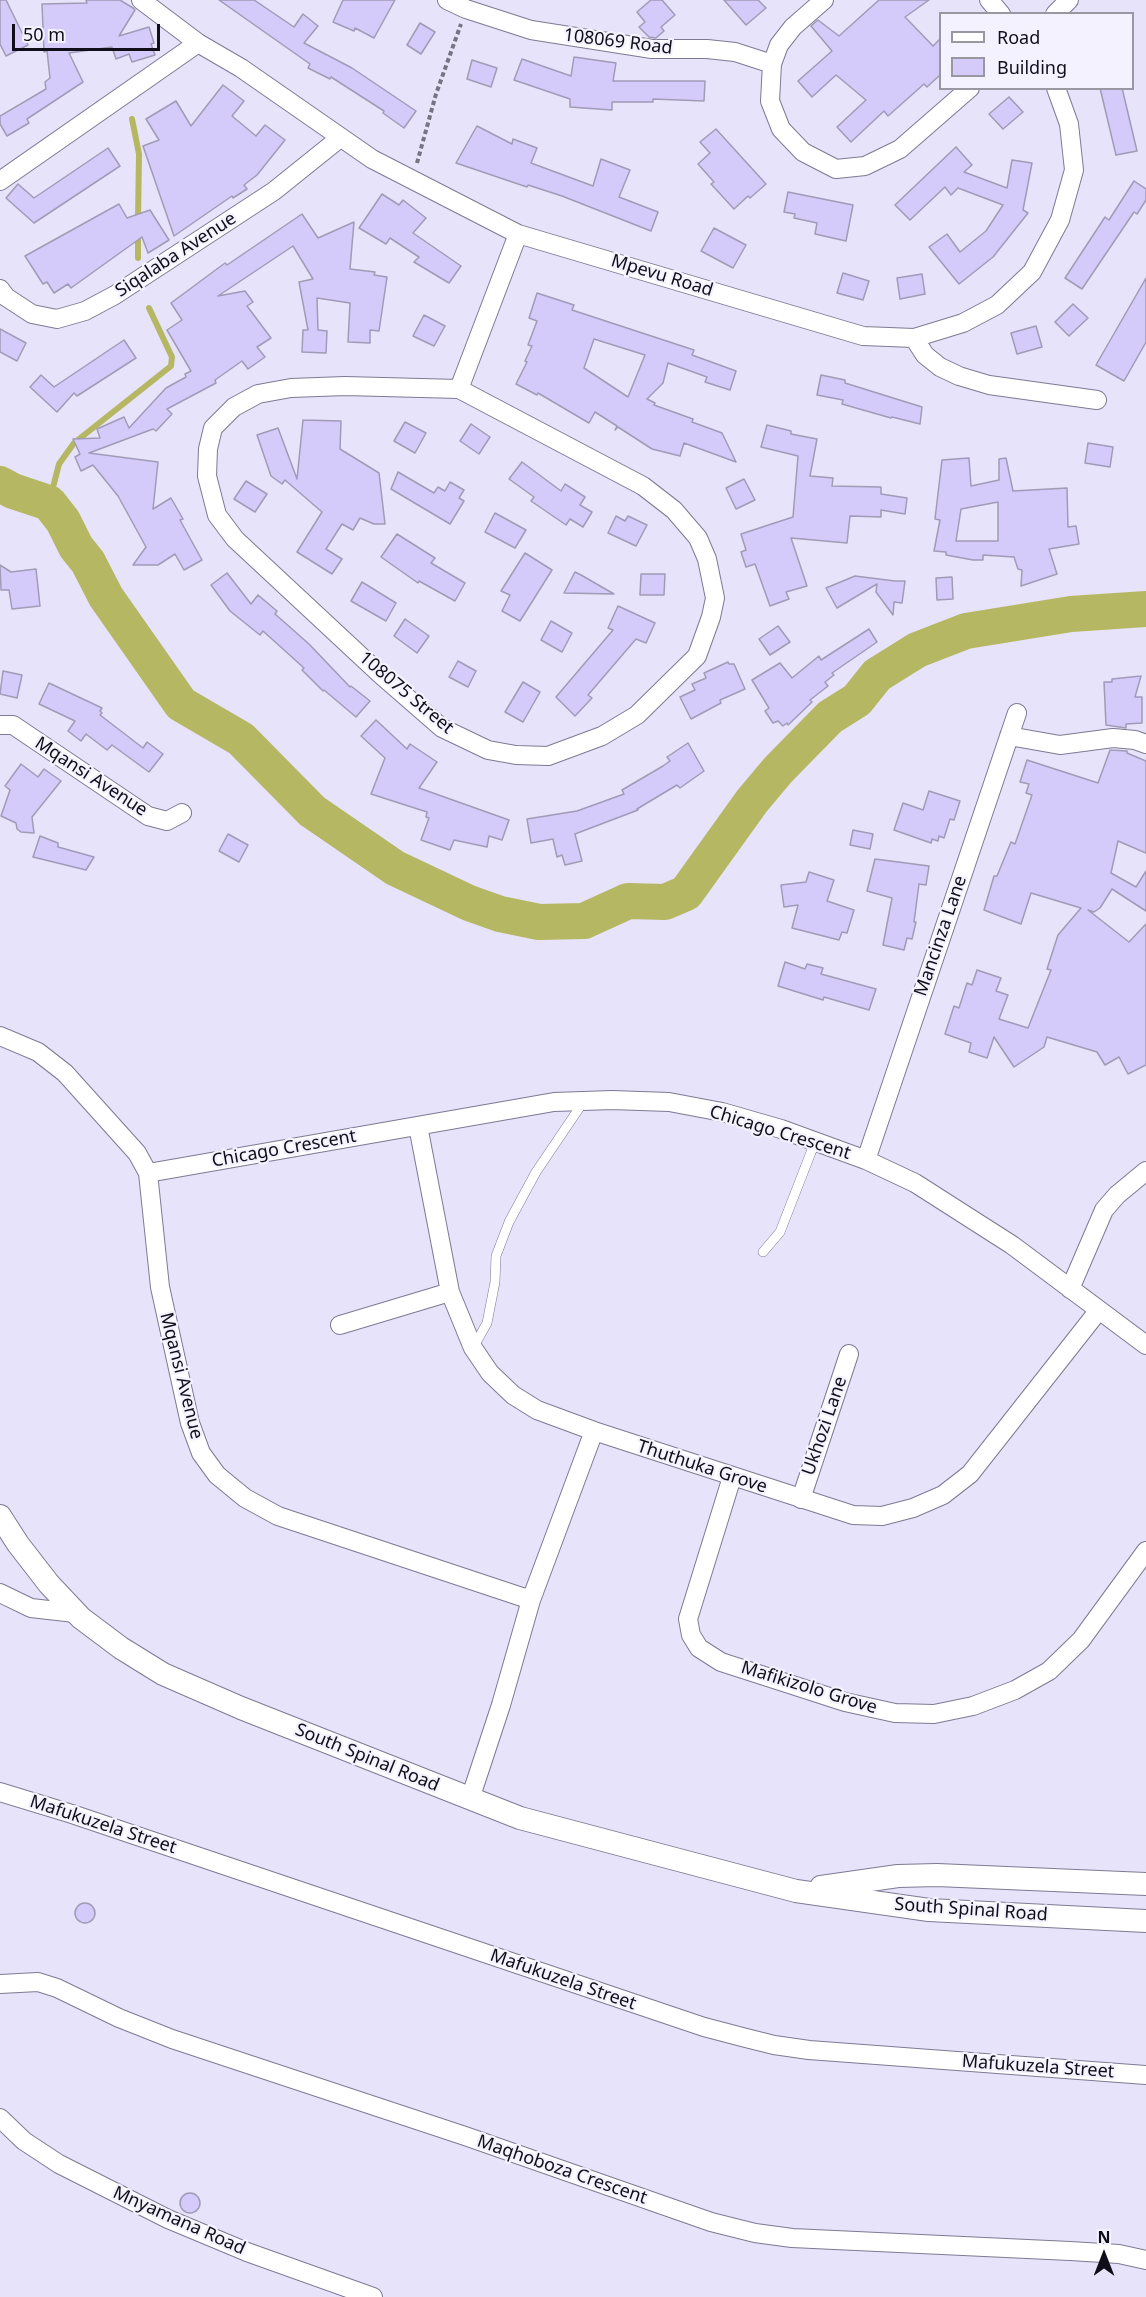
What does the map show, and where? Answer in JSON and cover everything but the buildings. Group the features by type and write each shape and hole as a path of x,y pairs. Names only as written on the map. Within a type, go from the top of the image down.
{"street":[{"name":"Mpevu Road","path":"141,0 198,43 242,68 372,159 518,234 862,336 914,338 963,323 997,304 1032,272 1060,220 1074,170 1069,124 1057,90"},
{"name":"108069 Road","path":"447,0 466,9 531,30 652,49 707,49 735,52 772,64"},
{"path":"824,0 793,27 779,45 772,64 770,101 781,129 802,152 836,169 865,166 900,149 968,90"},
{"path":"989,0 999,12"},
{"path":"1057,12 1069,0"},
{"path":"0,181 198,43"},
{"name":"Siqalaba Avenue","path":"0,289 6,297 32,314 57,319 86,311 115,295 274,191 340,138"},
{"path":"459,389 518,234"},
{"path":"914,338 925,355 940,367 959,376 989,385 1097,400"},
{"name":"108075 Street","path":"345,386 459,389 643,486 674,510 698,538 707,559 715,598 697,656 637,715 602,736 548,756 516,755 488,750 442,728 235,539 218,515 207,476 208,449 213,428 234,407 258,394 291,388 345,386"},
{"name":"Mancinza Lane","path":"866,1160 1017,713"},
{"name":"Mqansi Avenue","path":"0,725 13,725 148,816 167,821 182,813"},
{"path":"1009,736 1060,745 1113,738 1135,740 1146,744"},
{"name":"Mqansi Avenue","path":"0,1036 38,1052 64,1073 137,1153 148,1173 160,1287 190,1423 201,1454 218,1476 245,1498 278,1516 531,1600"},
{"name":"Chicago Crescent","path":"148,1173 554,1102 612,1100 669,1102 723,1112 815,1142 866,1160 915,1183 1012,1245 1146,1345"},
{"name":"Thuthuka Grove","path":"418,1126 450,1292 473,1348 490,1373 513,1395 537,1410 594,1431 853,1515 882,1516 913,1508 943,1494 970,1473 1099,1310"},
{"path":"1070,1289 1104,1210 1146,1171"},
{"path":"340,1325 450,1292"},
{"name":"Ukhozi Lane","path":"801,1499 849,1354"},
{"path":"470,1799 501,1705 531,1600 594,1431"},
{"name":"Mafikizolo Grove","path":"732,1477 688,1619 691,1635 699,1648 721,1662 845,1702 895,1713 934,1714 973,1706 1016,1689 1049,1671 1081,1640 1144,1559"},
{"name":"South Spinal Road","path":"0,1516 18,1544 75,1613 121,1648 163,1674 252,1712 520,1818 796,1891 928,1910 1146,1921"},
{"path":"0,1593 31,1608 75,1613"},
{"name":"Mafukuzela Street","path":"0,1792 94,1821 704,2027 774,2045 809,2050 1146,2075"},
{"name":"South Spinal Road","path":"796,1891 898,1876 937,1875 1146,1884"},
{"name":"Maqhoboza Crescent","path":"0,1984 38,1982 57,1988 119,2018 172,2039 465,2136 711,2222 755,2233 792,2238 1119,2254 1146,2260"},
{"name":"Mnyamana Road","path":"0,2118 24,2141 59,2164 168,2219 247,2252 373,2297"}],"lane":[{"path":"473,1348 487,1323 495,1282 496,1256 509,1222 536,1173 584,1101"},
{"path":"763,1252 780,1232 815,1142"}],"path":[{"path":"412,179 436,94 466,9"}],"waterway":[{"path":"132,119 139,154 138,220"},
{"path":"138,233 138,258"},
{"path":"49,503 59,464 74,443 171,366 172,357 149,308"},
{"path":"0,484 13,491 49,503 88,562 106,597 181,704 241,739 312,811 395,868 469,903 500,914 539,922 584,921 628,901 665,902 686,893 752,801 778,770 830,717 857,700 877,675 917,650 966,631 1071,614 1146,609"}]}
